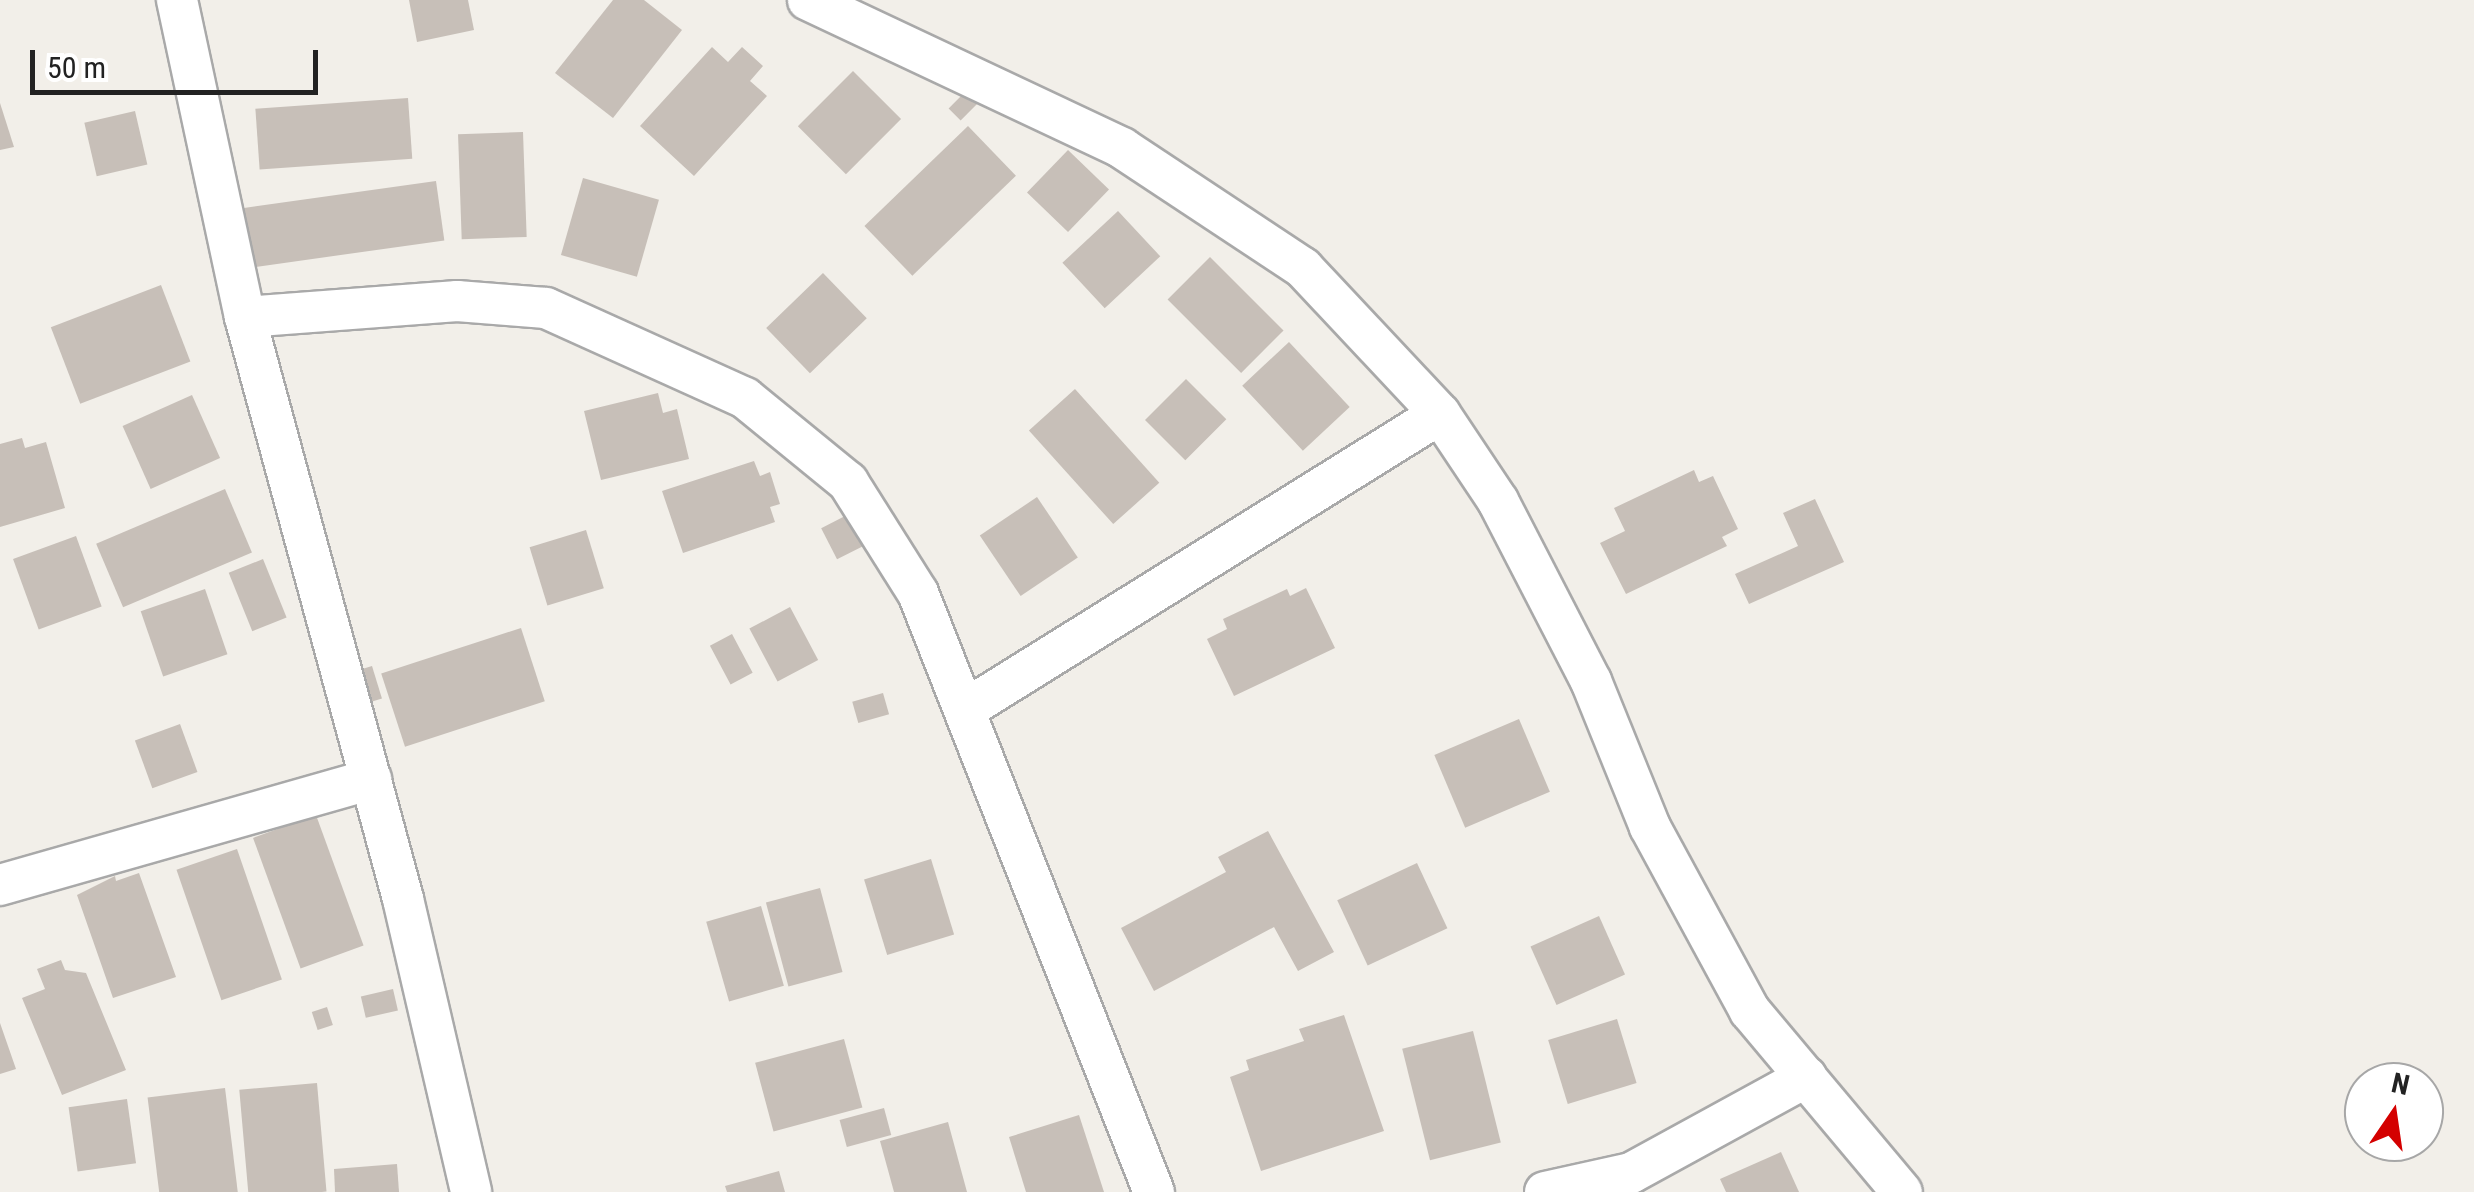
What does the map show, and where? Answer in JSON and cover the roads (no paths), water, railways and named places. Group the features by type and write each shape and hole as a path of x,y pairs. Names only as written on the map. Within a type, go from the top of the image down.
{"street":[{"path":"177,0 245,317 371,779 471,1192"},
{"path":"808,0 1138,159 1303,268 1440,414 1498,501 1592,681 1650,827 1750,1011 1902,1192"},
{"path":"245,317 457,301 546,308 745,398 848,482 918,593 1154,1192"},
{"path":"966,709 1440,414"},
{"path":"0,884 371,779"},
{"path":"1545,1192 1631,1174 1806,1078"}]}
